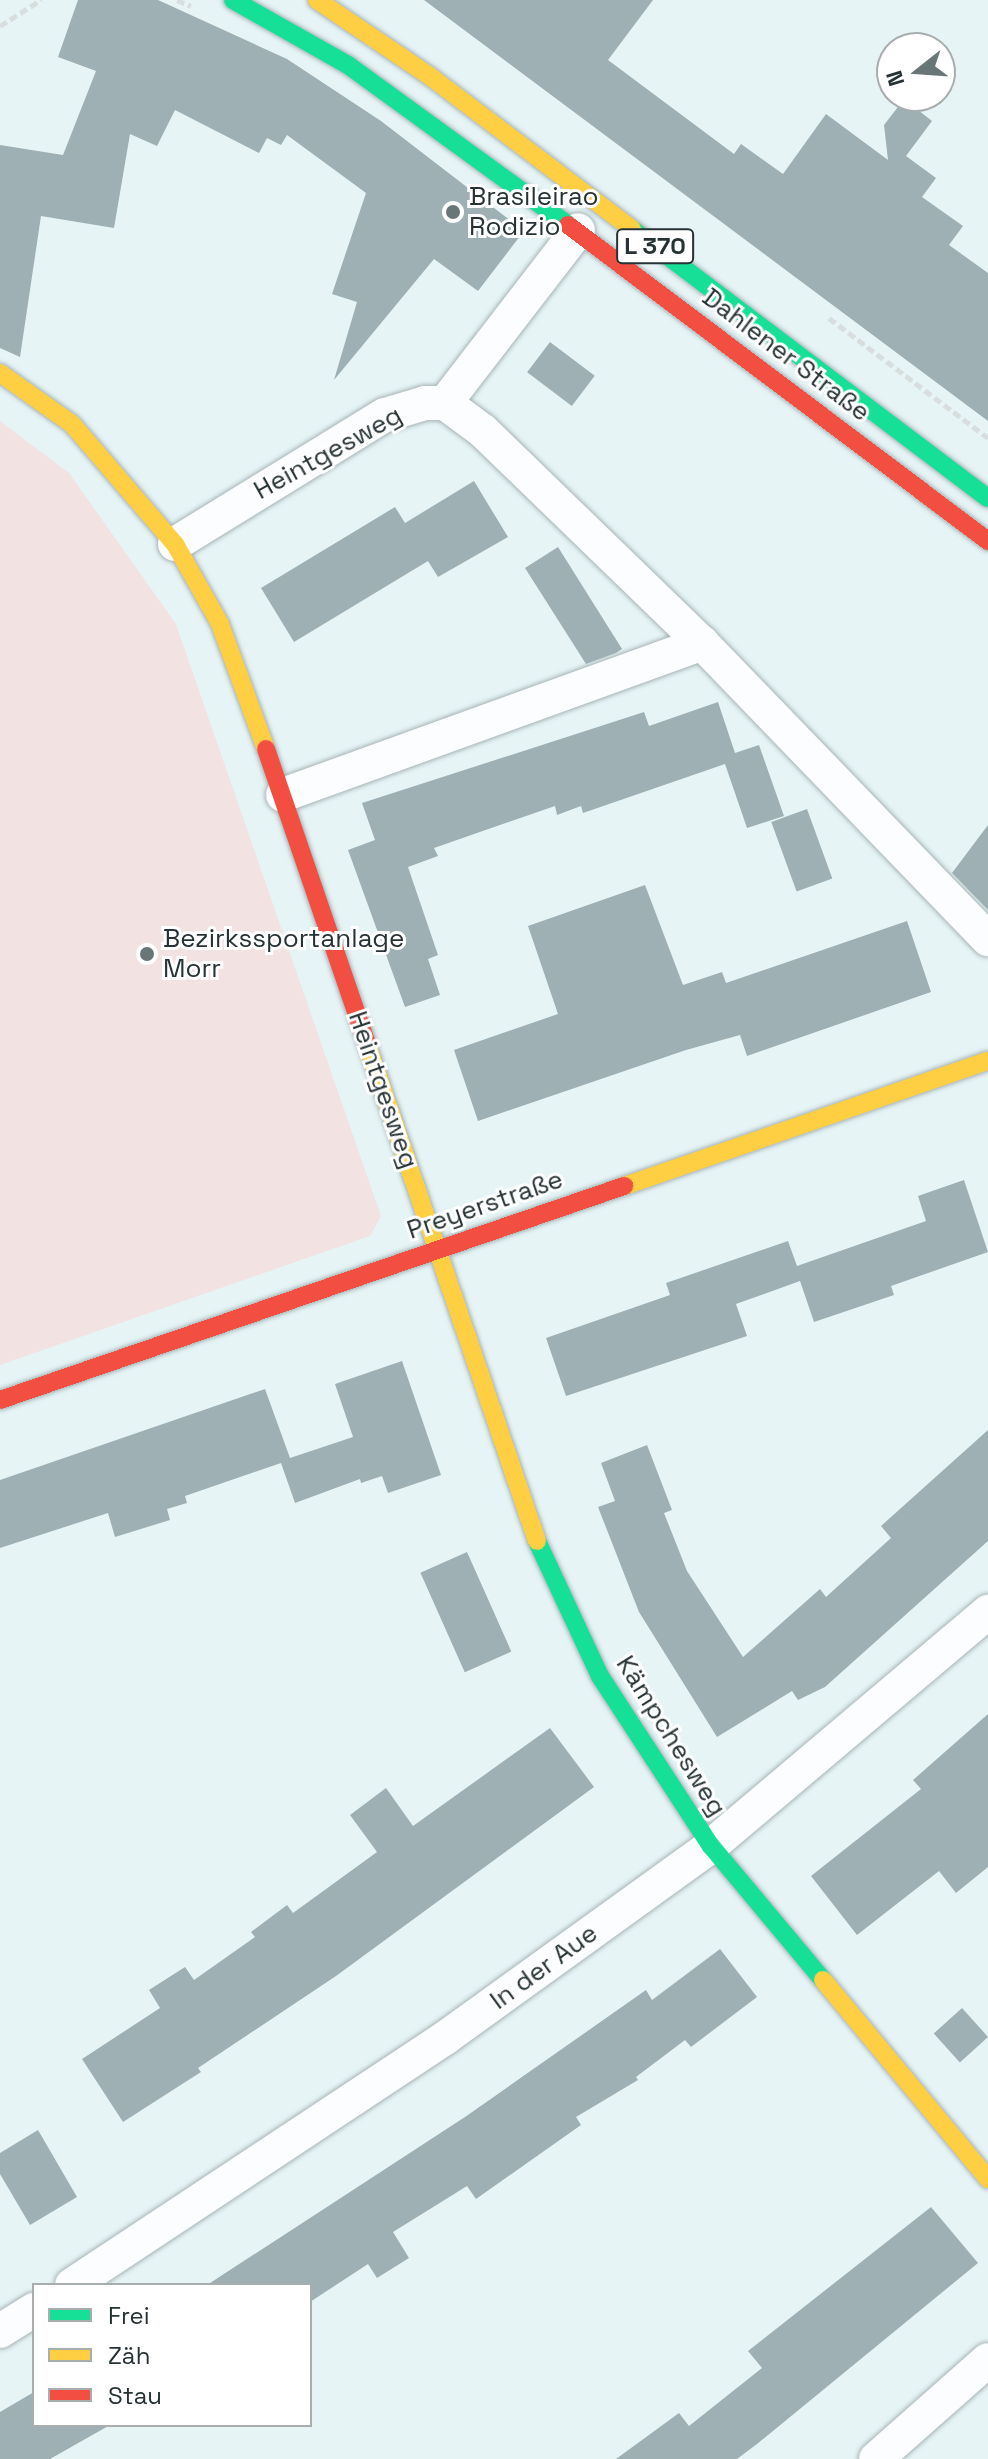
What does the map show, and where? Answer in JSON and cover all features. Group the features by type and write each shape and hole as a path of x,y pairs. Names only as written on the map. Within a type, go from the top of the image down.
{"street":[{"name":"Dahlener Straße","path":"233,0 348,65 578,230 988,541"},
{"name":"Dahlener Straße","path":"317,0 431,77 988,498"},
{"path":"578,230 445,403 483,431 702,643 988,939"},
{"name":"Heintgesweg","path":"0,373 72,424 175,544 220,624 283,795 436,1249"},
{"name":"Heintgesweg","path":"175,544 385,415 425,403 445,403"},
{"path":"283,795 702,643"},
{"name":"Preyerstraße","path":"0,1400 988,1061"},
{"name":"Kämpchesweg","path":"436,1249 562,1603 666,1784 711,1846 988,2179"},
{"name":"In der Aue","path":"75,2283 445,2038 711,1846 988,1612"},
{"path":"0,2331 32,2311"},
{"path":"876,2459 988,2360"}],"path":[{"path":"0,26 41,0"}],"shaded area":[{"name":"Bezirkssportanlage Morr","path":"0,421 69,473 176,624 381,1216 370,1236 0,1365"}],"building":[{"path":"78,0 158,0 287,59 381,121 524,231 478,291 434,259 334,380 357,302 332,294 366,193 287,135 281,145 267,138 259,153 175,110 157,146 130,134 114,228 41,216 20,357 0,348 0,145 63,155 96,71 58,57"},
{"path":"424,0 653,0 608,60 734,154 741,144 783,174 826,114 888,160 884,125 894,112 921,112 932,121 906,156 936,178 922,197 963,226 949,245 988,273 988,421"},
{"path":"550,342 595,376 572,406 527,372"},
{"path":"474,481 508,537 438,577 428,561 294,642 261,588 395,507 405,523"},
{"path":"558,547 622,649 616,653 586,664 525,568"},
{"path":"718,702 735,753 759,745 784,816 747,828 725,764 583,813 581,806 557,815 555,806 434,848 438,856 408,867 438,955 428,959 440,995 405,1007 348,850 375,840 362,803 644,712 649,726"},
{"path":"807,809 832,879 797,892 771,822"},
{"path":"988,825 988,910 952,873"},
{"path":"645,885 683,985 722,972 726,983 907,921 931,992 747,1056 740,1035 686,1050 478,1121 454,1050 558,1014 528,926"},
{"path":"964,1180 988,1252 891,1286 894,1295 814,1322 800,1281 736,1304 747,1336 566,1396 546,1338 670,1295 666,1283 788,1241 797,1266 926,1221 918,1196"},
{"path":"402,1361 441,1475 388,1493 382,1476 361,1483 360,1479 295,1503 281,1463 185,1496 187,1503 167,1509 170,1520 115,1537 108,1513 0,1548 0,1480 265,1389 290,1458 353,1437 335,1384"},
{"path":"988,1430 988,1541 825,1687 798,1700 792,1691 717,1737 639,1612 598,1507 615,1501 601,1463 647,1445 672,1510 664,1513 687,1571 743,1657 820,1589 826,1597 891,1538 881,1526"},
{"path":"467,1552 511,1652 465,1672 420,1573"},
{"path":"988,1714 988,1867 956,1893 939,1871 857,1935 811,1876 921,1789 913,1780"},
{"path":"550,1728 594,1787 336,1976 198,2068 201,2072 123,2122 82,2059 160,2008 149,1990 185,1967 194,1980 255,1937 251,1932 287,1905 293,1913 377,1852 350,1815 386,1788 413,1826"},
{"path":"720,1949 757,1997 691,2047 685,2040 636,2077 638,2080 576,2117 581,2125 476,2199 467,2186 393,2232 409,2258 377,2278 368,2264 312,2301 312,2283 210,2283 465,2117 646,1990 652,2000"},
{"path":"962,2008 988,2037 960,2062 934,2033"},
{"path":"38,2130 77,2197 30,2225 0,2174 0,2153"},
{"path":"931,2207 978,2263 757,2444 737,2459 616,2459 679,2413 689,2426 762,2368 748,2351"},
{"path":"32,2393 32,2427 106,2427 50,2459 0,2459 0,2412"}],"traffic: fast":[{"path":"233,0 348,65 568,225"},
{"path":"632,229 988,498"},
{"path":"537,1541 600,1676 711,1846 823,1980"}],"traffic: slow":[{"path":"317,0 431,77 632,229"},
{"path":"0,373 72,424 175,544 220,624 266,749"},
{"path":"368,1047 537,1541"},
{"path":"624,1186 988,1061"},
{"path":"823,1980 988,2179"}],"traffic: jam":[{"path":"568,225 988,541"},
{"path":"266,749 368,1047"},
{"path":"0,1400 624,1186"}],"place":[{"name":"Brasileirao Rodizio","path":"453,212"},
{"name":"Bezirkssportanlage Morr","path":"147,954"}]}
